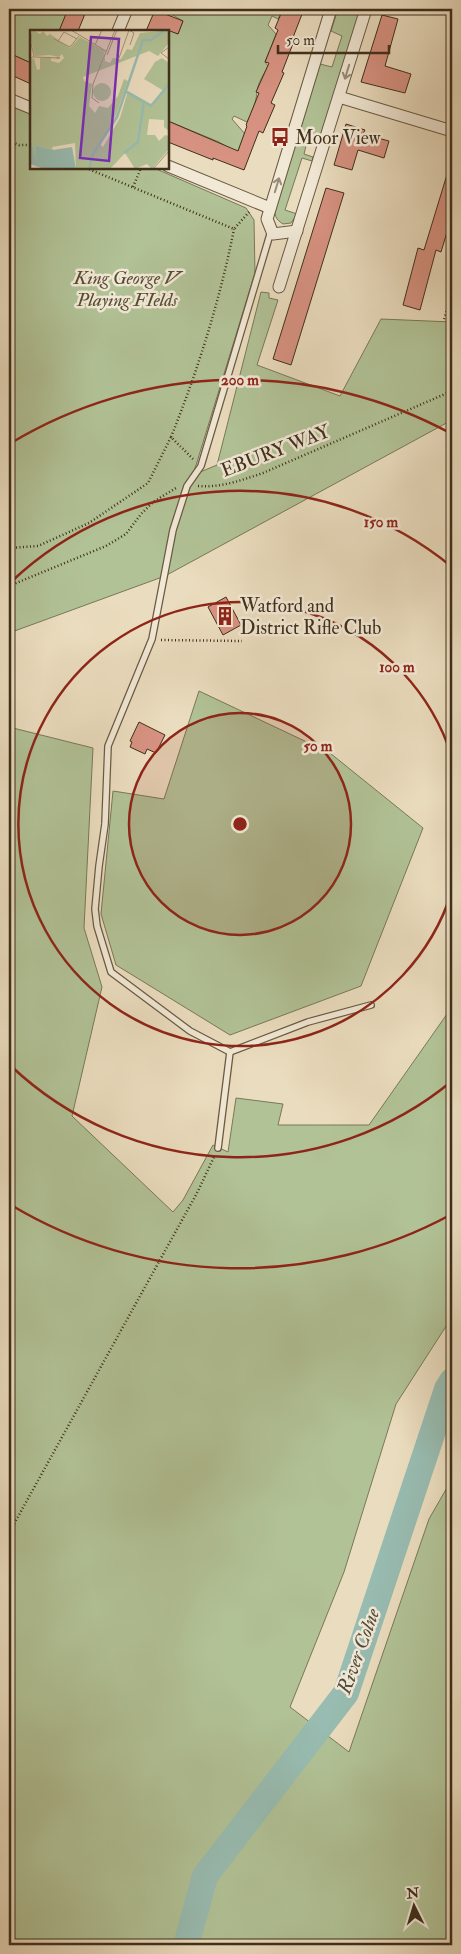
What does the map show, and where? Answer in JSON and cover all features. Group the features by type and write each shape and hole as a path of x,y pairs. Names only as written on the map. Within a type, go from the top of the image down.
{"street":[{"path":"118,30 127,9"},
{"path":"297,231 273,234 267,219 331,9"},
{"path":"279,288 366,9"},
{"path":"339,97 452,131"},
{"path":"9,98 30,108"},
{"path":"169,166 270,208"}],"lane":[{"path":"271,231 201,466 187,486 174,530 152,639 108,746 105,824 99,866 96,909 97,926 111,972 190,1031 230,1052 308,1022 371,1005"},
{"path":"218,1148 230,1052"}],"path":[{"path":"9,141 19,145 30,145"},
{"path":"88,169 234,229"},
{"path":"133,187 141,169"},
{"path":"9,548 38,546 89,523 148,484 184,406 209,330 234,229 257,204"},
{"path":"444,319 452,295"},
{"name":"EBURY WAY","path":"9,586 106,546 126,534 153,502 168,491 181,485 212,487 246,479 452,391"},
{"path":"171,437 201,466"},
{"path":"152,639 166,641 242,641"},
{"path":"9,1533 197,1194 218,1148"}],"green space":[{"path":"9,9 69,9 59,30 30,30 30,63 9,53"},
{"path":"162,9 283,9 278,19 272,16 268,25 276,34 265,62 268,66 258,86 251,115 247,122 234,116 232,119 245,134 237,153 219,142 169,121 169,30 178,34 183,21"},
{"path":"338,9 361,9 320,139 308,138 304,154 313,157 312,161 302,158 285,210 297,214 291,223 283,224 276,216 276,206 320,64 332,67 342,36 331,31"},
{"name":"King George V Playing FIelds","path":"9,104 30,114 30,169 156,169 246,208 254,220 255,273 193,475 217,465 261,292 269,293 269,298 278,300 257,365 340,396 381,319 452,322 452,420 165,576 9,633"},
{"path":"199,691 330,753 423,828 361,986 230,1035 116,965 101,914 113,791 164,799"},
{"path":"9,727 93,748 84,928 102,987 72,1116 173,1212 183,1200 213,1145 228,1152 236,1098 283,1104 278,1125 369,1125 452,1007 452,1317 396,1404 344,1572 290,1707 349,1752 429,1519 452,1479 452,1945 9,1945"}],"building":[{"path":"68,9 87,9 78,30 59,30"},
{"path":"283,9 304,9 282,72 284,73 271,103 275,105 263,133 259,131 244,170 169,142 169,121 238,151 259,93 256,92 269,63 265,62 278,30 275,28"},
{"path":"155,10 183,21 178,34 169,30 146,30"},
{"path":"382,15 398,19 385,66 411,74 405,93 361,82"},
{"path":"9,53 30,63 30,84 9,74"},
{"path":"346,124 365,130 363,134 389,141 384,158 358,150 352,170 334,165"},
{"path":"449,168 452,169 452,222 450,222 441,252 436,250 420,310 403,305 418,248 424,250"},
{"path":"326,188 344,193 291,365 273,359"},
{"name":"Watford and District Rifle Club","path":"226,597 241,625 223,635 208,607"},
{"path":"139,722 165,735 156,753 147,749 145,754 130,747 132,742 130,741"}],"waterway":[{"name":"River Colne","path":"186,1945 205,1876 346,1693 447,1389 452,1381"}],"place":[{"name":"Moor View","path":"280,137"},
{"name":"Watford and District Rifle Club","path":"225,616"}]}
